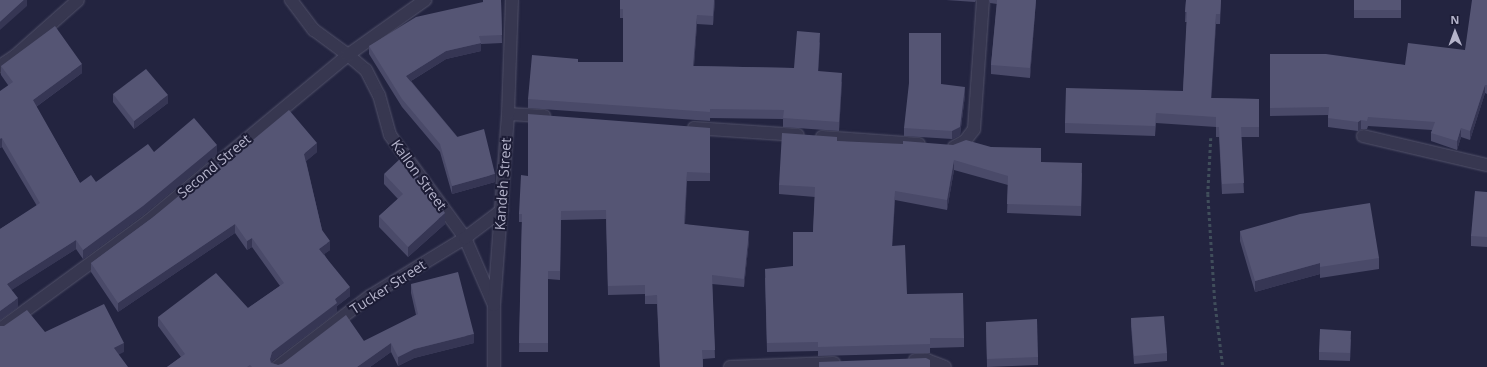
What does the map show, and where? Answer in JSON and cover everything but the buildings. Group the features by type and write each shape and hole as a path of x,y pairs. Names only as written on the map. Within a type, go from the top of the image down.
{"street":[{"path":"0,66 15,56 78,0"},
{"name":"Kallon Street","path":"291,0 314,30 366,70 379,95 390,136 465,238 494,305"},
{"name":"Second Street","path":"0,329 148,221 348,55 425,0"},
{"name":"Kandeh Street","path":"494,367 494,305 508,114 512,0"},
{"path":"683,127 954,147 965,141 974,129 983,0"},
{"path":"508,114 556,117"},
{"path":"1363,136 1487,165"},
{"name":"Tucker Street","path":"277,367 370,296 465,238 502,210"},
{"path":"903,361 927,360 945,367"},
{"path":"730,367 848,363"}],"path":[{"path":"1211,138 1208,194 1215,302 1223,367"}]}
